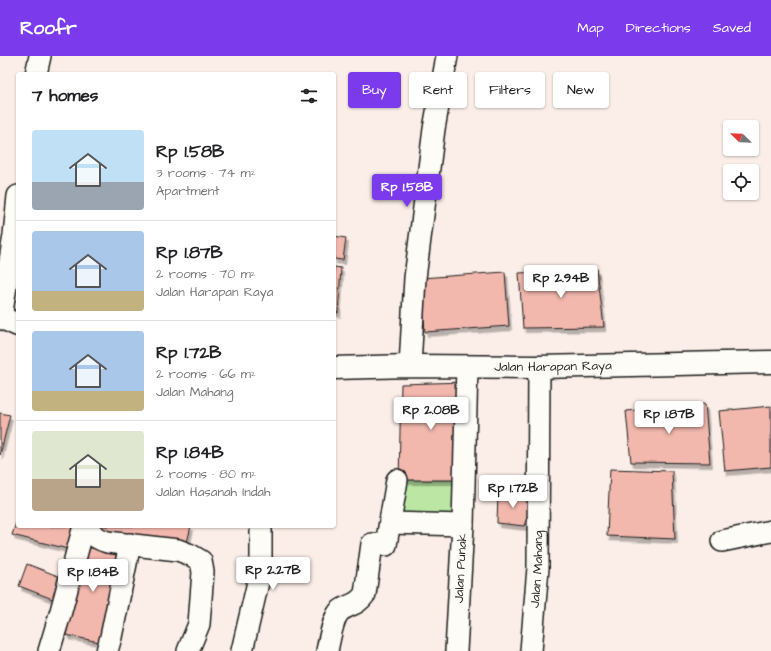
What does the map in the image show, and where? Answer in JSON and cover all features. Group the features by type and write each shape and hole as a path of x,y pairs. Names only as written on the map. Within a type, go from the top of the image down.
{"main road":[{"name":"Jalan Harapan Raya","path":"336,368 410,366 539,367 771,362"}],"street":[{"path":"36,72 40,56"},
{"path":"410,366 416,270 434,129 447,56"},
{"path":"6,320 16,216"},
{"name":"Jalan Punak","path":"456,651 464,525 467,366"},
{"name":"Jalan Mahang","path":"531,651 538,568 539,367"},
{"path":"327,651 335,619 340,612 360,601 365,594 372,544 386,545 397,480"},
{"path":"390,523 464,525"},
{"path":"49,651 83,528"},
{"path":"89,528 93,535 98,539 178,550 201,561 203,572 199,624 188,651"},
{"path":"242,651 259,578 261,528"},
{"path":"722,541 771,531"},
{"path":"107,651 130,544"}],"green space":[{"path":"399,480 461,480 459,519 396,517"}],"building":[{"path":"336,236 346,238 343,260 336,259"},
{"path":"336,267 341,268 338,313 336,312"},
{"path":"597,269 604,327 523,328 519,273"},
{"path":"505,272 509,326 425,332 421,278"},
{"path":"464,382 461,480 399,480 401,384"},
{"path":"705,404 710,463 631,462 626,411"},
{"path":"771,406 771,467 725,471 719,411"},
{"path":"0,413 10,415 0,455"},
{"path":"610,469 672,471 675,539 607,536"},
{"path":"498,493 534,496 524,526 497,523"},
{"path":"16,523 16,528 78,528 72,550 12,535"},
{"path":"95,528 191,528 186,547"},
{"path":"83,547 121,552 99,642 66,635"},
{"path":"27,564 63,578 55,600 19,586"}]}
